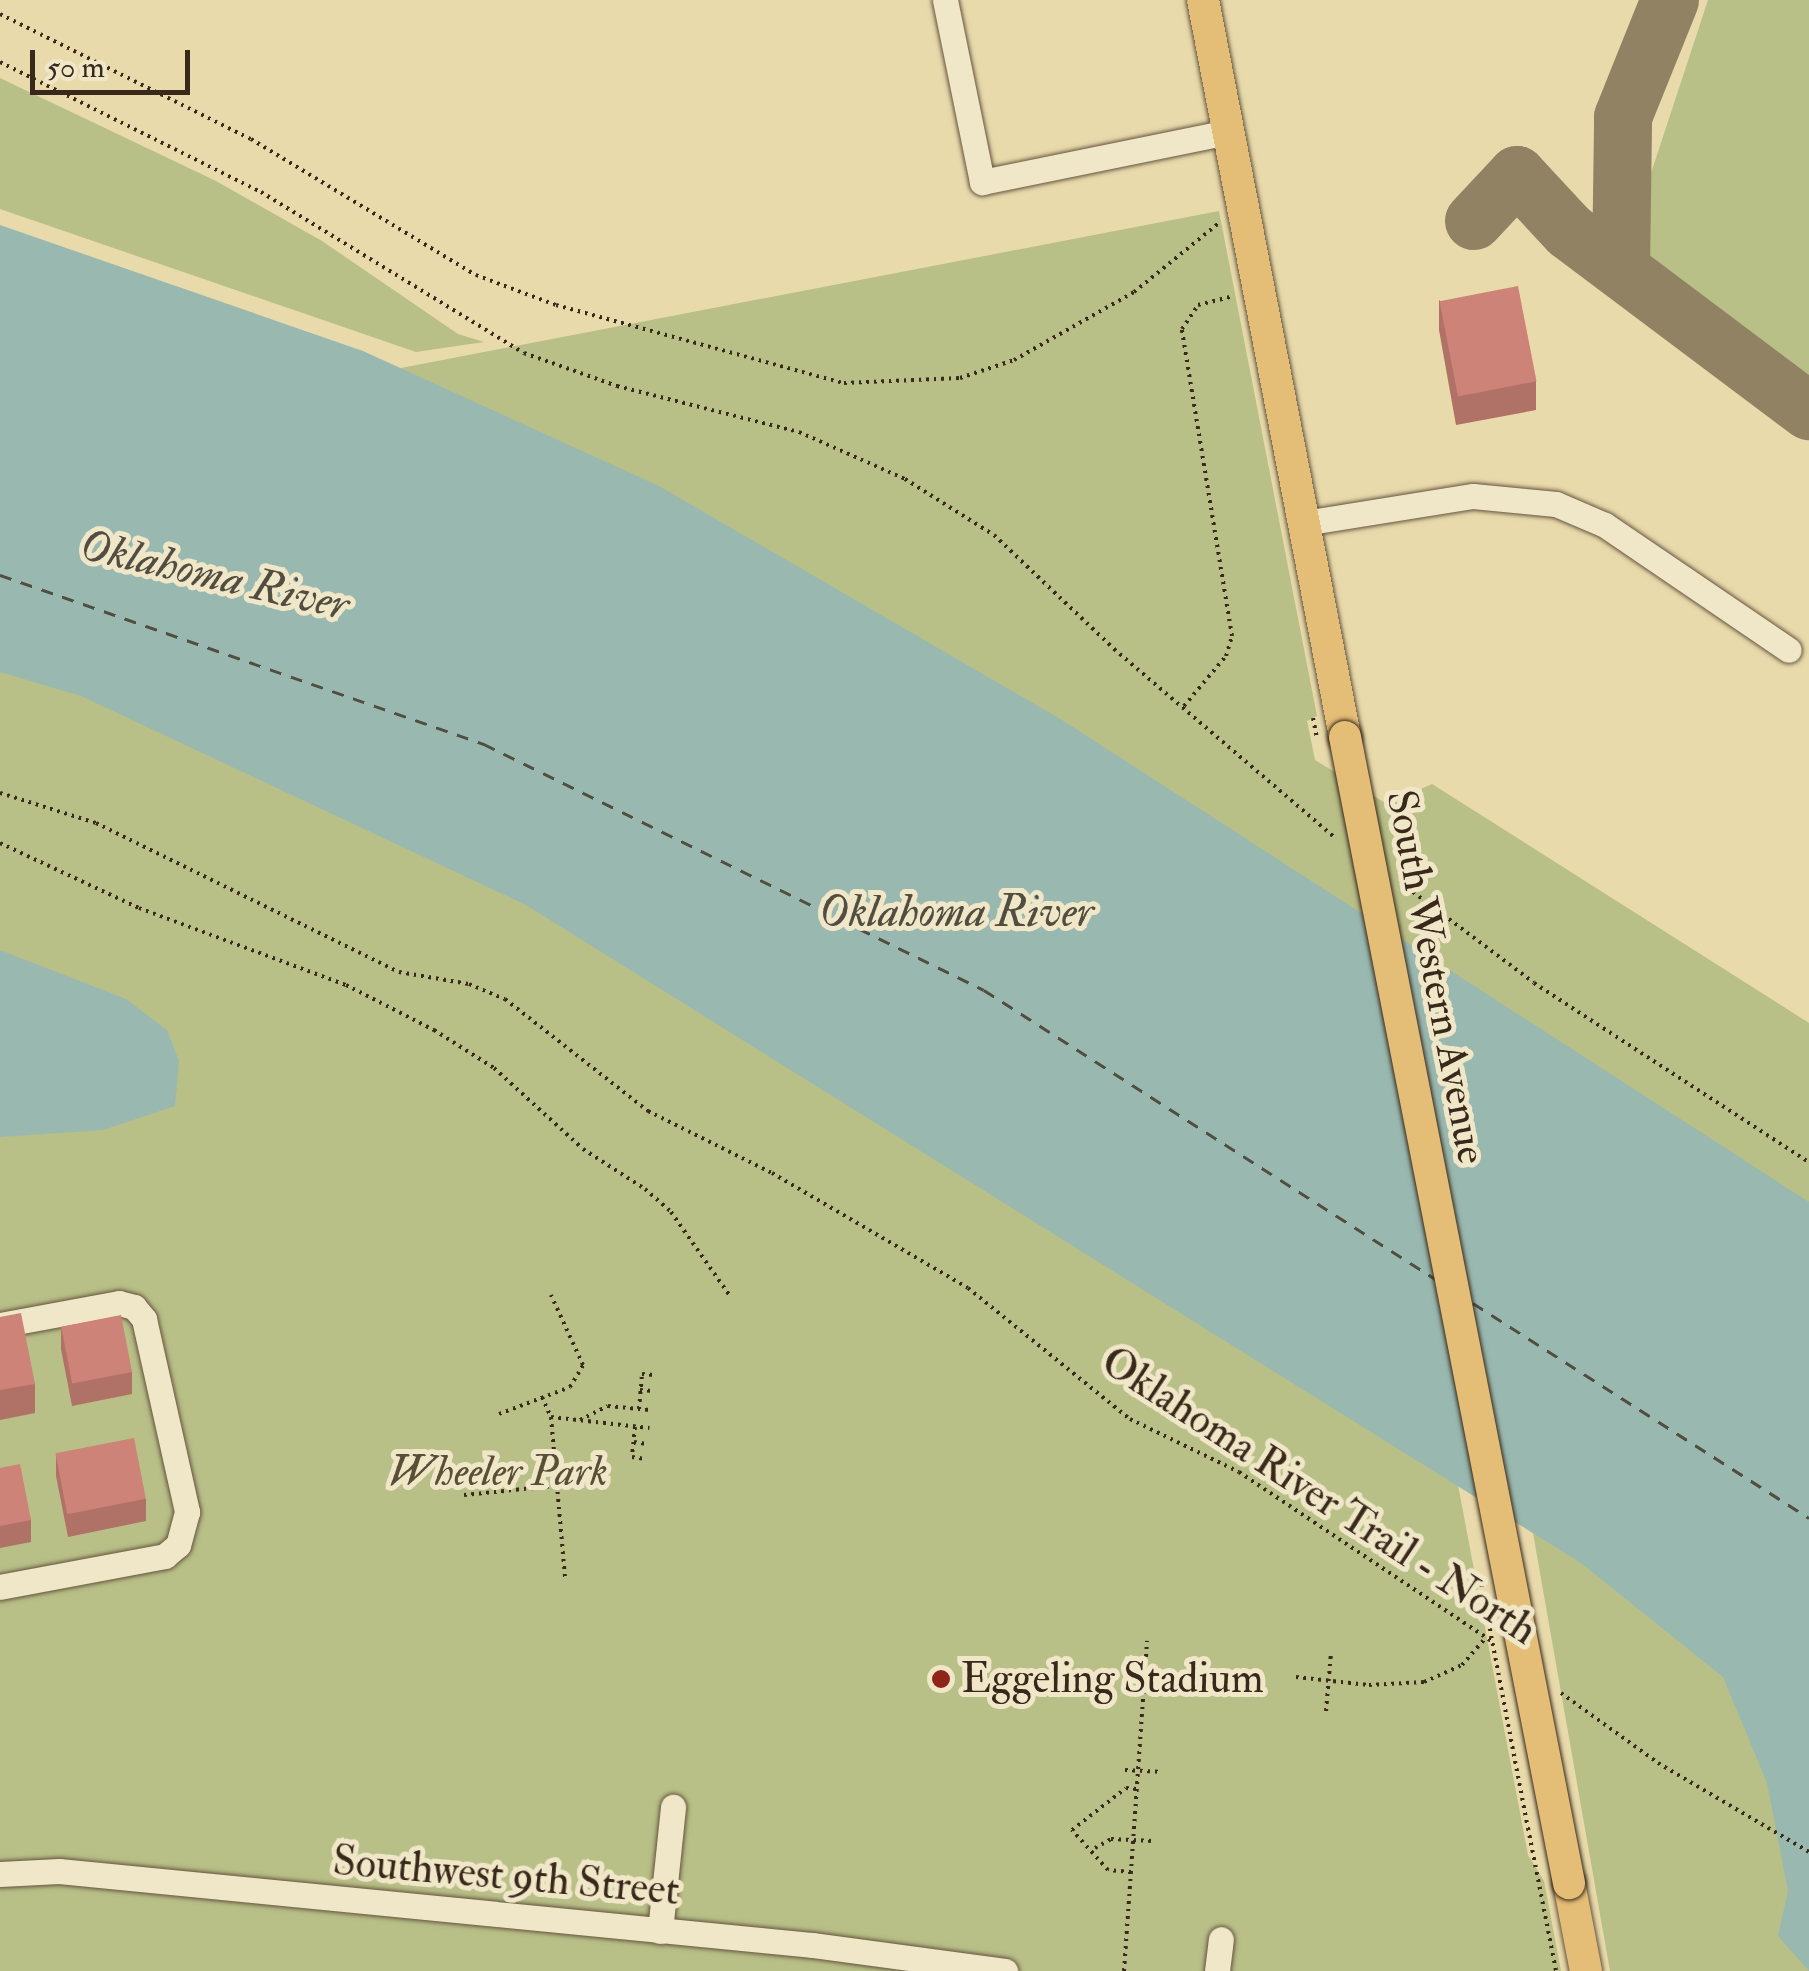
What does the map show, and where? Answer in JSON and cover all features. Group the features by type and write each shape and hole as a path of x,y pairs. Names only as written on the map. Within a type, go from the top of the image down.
{"main road":[{"name":"South Western Avenue","path":"1203,0 1586,1971"}],"lane":[{"path":"945,0 982,182 1228,132"},
{"path":"1304,523 1474,496 1556,504 1606,525 1789,650"},
{"path":"0,1325 119,1302 134,1306 144,1319 187,1512 178,1545 165,1556 0,1587"},
{"path":"660,1930 674,1807"},
{"name":"Southwest 9th Street","path":"0,1874 59,1871 660,1930 1005,1971"},
{"path":"1217,1971 1220,1940"}],"path":[{"path":"0,14 251,139 476,275 556,305 844,383 960,378 1014,360 1134,292 1242,204"},
{"path":"0,62 261,192 524,353 647,394 799,432 904,479 994,536 1345,844"},
{"path":"1184,706 1226,656 1232,636 1182,329 1198,304 1235,296 1238,314"},
{"path":"1312,707 1313,718"},
{"name":"Oklahoma River Trail - North","path":"0,793 96,823 400,972 468,984 505,999 648,1111 772,1173 968,1288 1130,1419 1239,1472 1502,1649"},
{"path":"0,843 138,908 346,985 434,1030 494,1068 583,1149 645,1189 671,1212 730,1296"},
{"path":"1392,876 1534,983 1809,1162"},
{"path":"499,1414 570,1387 582,1365 551,1295"},
{"path":"639,1409 642,1374 654,1376"},
{"path":"640,1390 653,1392"},
{"path":"542,1397 551,1417 565,1577"},
{"path":"580,1420 608,1406 650,1410"},
{"path":"551,1417 649,1428"},
{"path":"635,1426 632,1457 646,1459"},
{"path":"634,1442 648,1444"},
{"path":"464,1495 555,1486"},
{"path":"1296,1678 1424,1682 1462,1665 1486,1637"},
{"path":"1124,1971 1147,1641"},
{"path":"1326,1710 1331,1653"},
{"name":"Oklahoma River Trail - North","path":"1549,1684 1742,1816 1809,1852"},
{"path":"1126,1770 1159,1772"},
{"path":"1131,1872 1108,1870 1094,1848 1072,1830 1126,1788 1137,1789"},
{"path":"1528,1828 1556,1971"},
{"path":"1094,1848 1111,1839 1154,1841"}],"green space":[{"path":"1708,0 1809,0 1809,388 1641,263 1630,237"},
{"path":"0,78 216,181 322,241 458,334 484,342 416,352 0,209"},
{"name":"Wheeler Park","path":"1219,211 1317,716 1307,721 1315,760 1387,804 1432,784 1809,1023 1809,1971 1610,1971 1533,1533 1458,1485 1528,1855 1544,1881 1561,1971 0,1971 0,445"}],"water":[{"name":"Oklahoma River","path":"0,225 363,351 659,486 1062,720 1809,1202 1809,1971 1778,1936 1788,1891 1767,1783 1723,1677 1581,1563 526,905 81,696 0,672"},
{"path":"0,950 126,999 167,1030 179,1061 175,1106 103,1130 0,1137"}],"building":[{"path":"1518,286 1537,381 1458,396 1439,301"},
{"path":"21,1313 35,1384 0,1390 0,1317"},
{"path":"121,1315 132,1372 72,1384 61,1327"},
{"path":"134,1438 146,1499 67,1514 55,1453"},
{"path":"20,1464 31,1520 0,1526 0,1468"}],"ferry route":[{"path":"0,575 484,744 984,990 1437,1280"},
{"path":"1473,1303 1809,1518"}],"taxiway":[{"path":"1621,269 1623,117 1670,0"},
{"path":"1474,221 1517,175 1569,231 1809,411"}],"place":[{"name":"Eggeling Stadium","path":"941,1679"}]}
